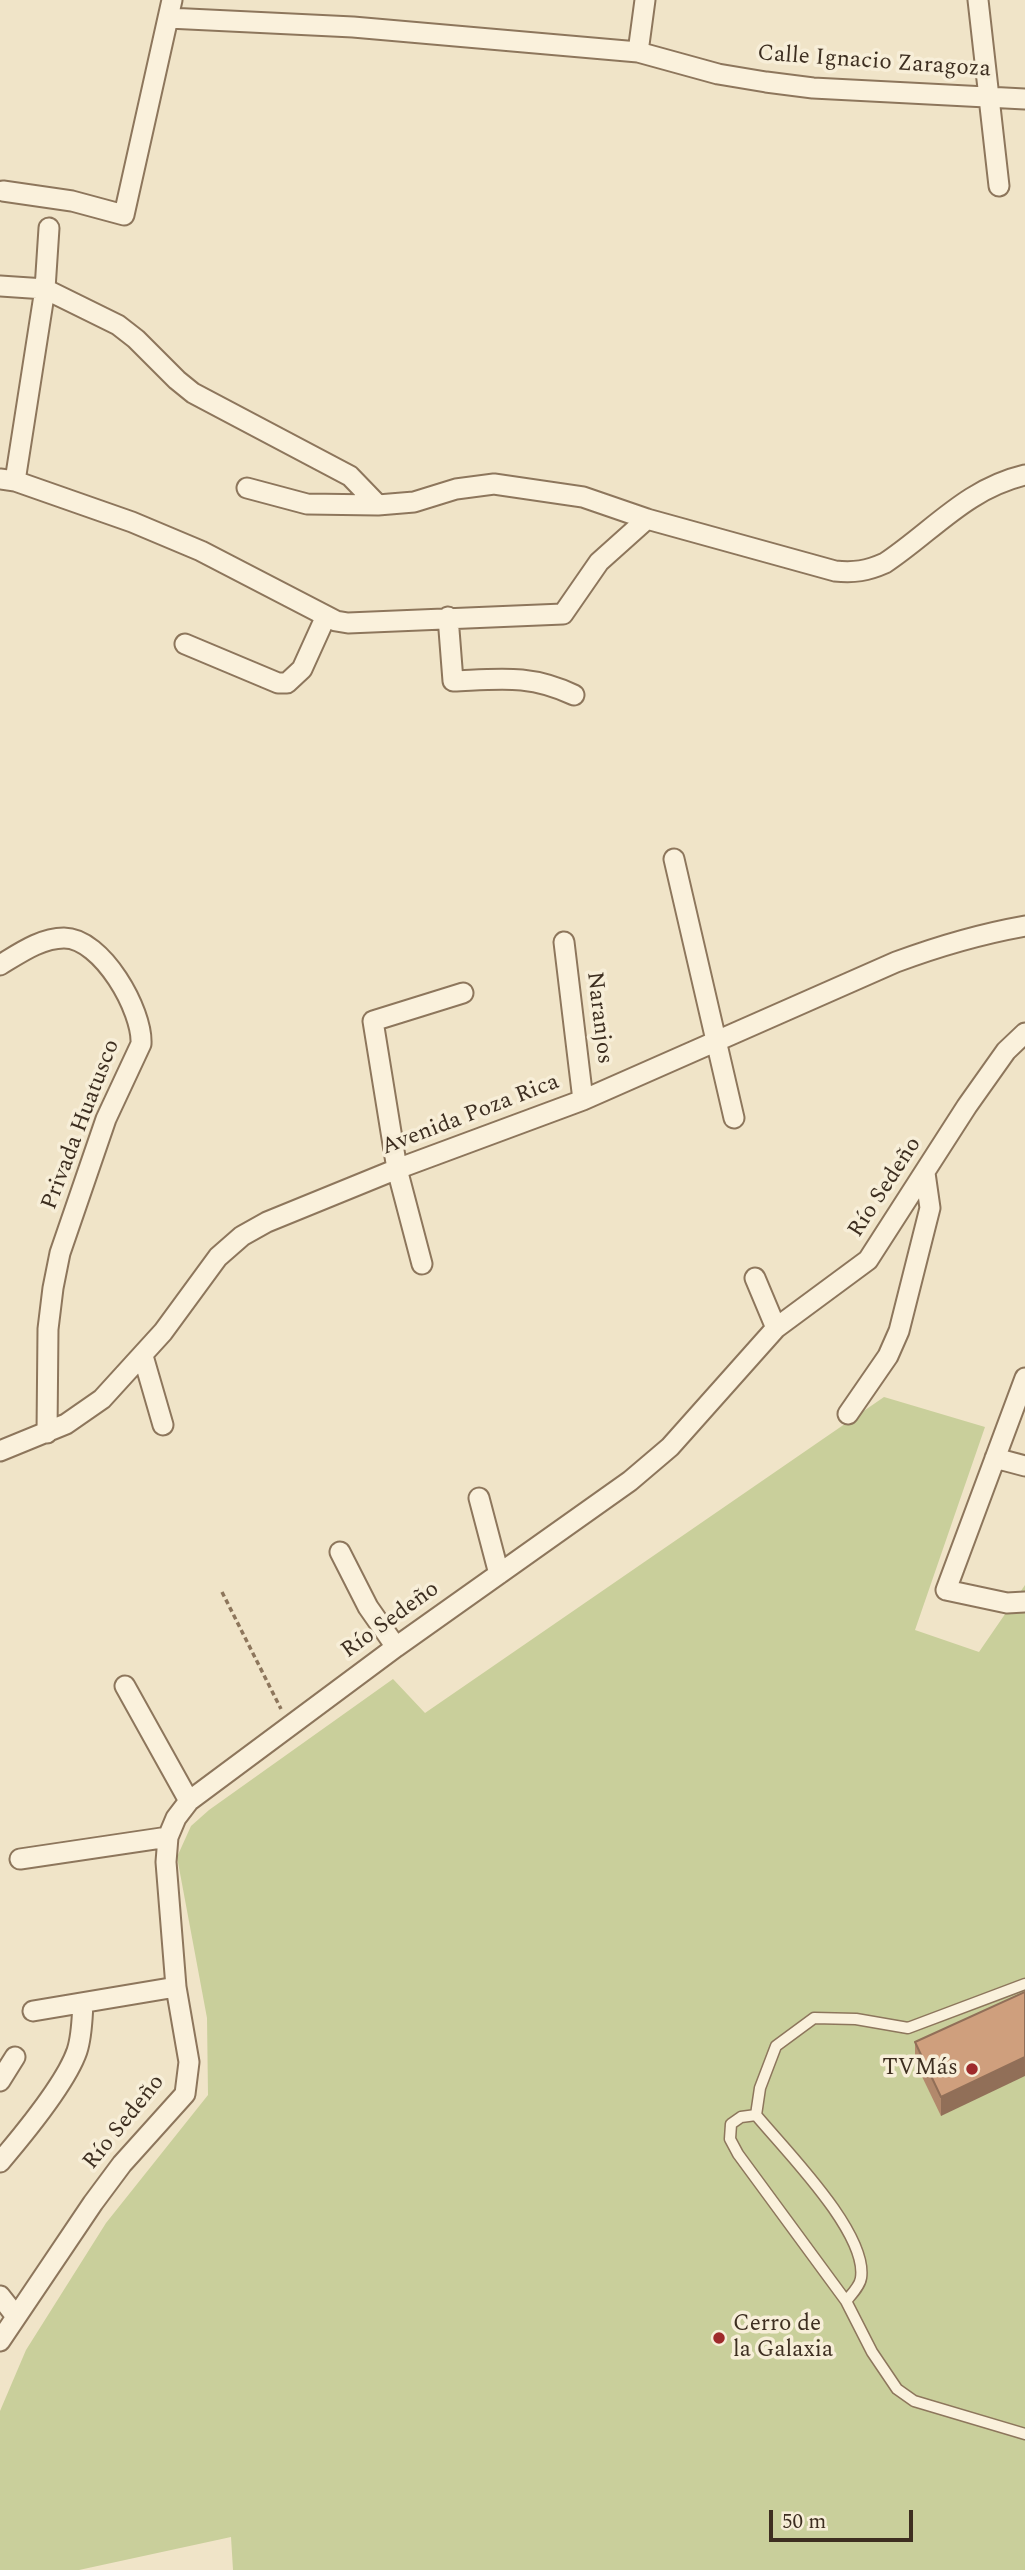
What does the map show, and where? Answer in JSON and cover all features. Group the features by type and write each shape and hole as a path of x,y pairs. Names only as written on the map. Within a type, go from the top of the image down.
{"street":[{"path":"638,52 645,0"},
{"path":"978,0 999,186"},
{"path":"3,191 72,201 124,215 170,9"},
{"name":"Calle Ignacio Zaragoza","path":"170,9 638,52 719,74 813,88 1025,99"},
{"path":"49,228 45,289 7,480 132,522 201,551 336,621 348,623 563,614 598,562 647,519"},
{"path":"0,285 45,289 118,325 193,393 350,476 378,505"},
{"path":"247,488 307,504 378,505 414,502 456,489 494,484 583,497 647,519 835,571 853,573 870,570 885,563 979,491 1025,475"},
{"path":"185,644 278,682 287,683 302,669 326,616"},
{"path":"448,617 453,681 515,678 536,680 574,695"},
{"path":"674,859 734,1118"},
{"name":"Avenida Poza Rica","path":"0,1451 66,1424 102,1399 163,1332 218,1257 242,1236 267,1222 397,1169 583,1100 896,962 984,933 1025,926"},
{"name":"Privada Huatusco","path":"0,965 51,939 68,938 84,944 103,961 122,985 138,1015 141,1031 141,1044 106,1119 60,1254 48,1329 47,1433"},
{"name":"Naranjos","path":"564,942 583,1100"},
{"path":"422,1264 397,1169 373,1021 463,993"},
{"name":"Río Sedeño","path":"0,2341 15,2315 122,2164 185,2094 189,2062 176,1987 166,1862 168,1837 176,1818 189,1801 396,1647 651,1464 670,1447 776,1328 869,1260 975,1095 1006,1051 1025,1033"},
{"path":"848,1413 888,1356 899,1331 930,1208 925,1173"},
{"path":"755,1278 776,1328"},
{"path":"143,1356 163,1425"},
{"path":"1025,1378 946,1590 1007,1604 1025,1602"},
{"path":"995,1458 1025,1466"},
{"path":"479,1498 499,1574"},
{"path":"340,1552 368,1607 396,1647"},
{"path":"125,1686 189,1801"},
{"path":"19,1859 168,1837"},
{"path":"33,2011 176,1987"},
{"path":"0,2162 28,2128 71,2065 80,2039 83,2003"},
{"path":"0,2081 15,2057"},
{"path":"0,2296 15,2315"}],"lane":[{"path":"846,2301 861,2281 860,2258 844,2221 756,2115 760,2088 776,2046 814,2018 856,2019 908,2028 1025,1984"},
{"path":"756,2115 741,2117 731,2124 730,2139 738,2154 846,2301 872,2352 897,2389 914,2401 1025,2434"}],"path":[{"path":"222,1592 289,1726"}],"green space":[{"path":"884,1397 985,1427 915,1630 979,1652 1025,1585 1025,2570 233,2570 231,2537 79,2570 0,2570 0,2411 26,2350 106,2223 208,2095 207,2018 177,1857 191,1826 209,1810 393,1679 425,1713"}],"building":[{"name":"TVMás","path":"1025,1992 1025,2057 941,2097 915,2042"}],"place":[{"name":"TVMás","path":"972,2069"},
{"name":"Cerro de la Galaxia","path":"719,2338"}]}
